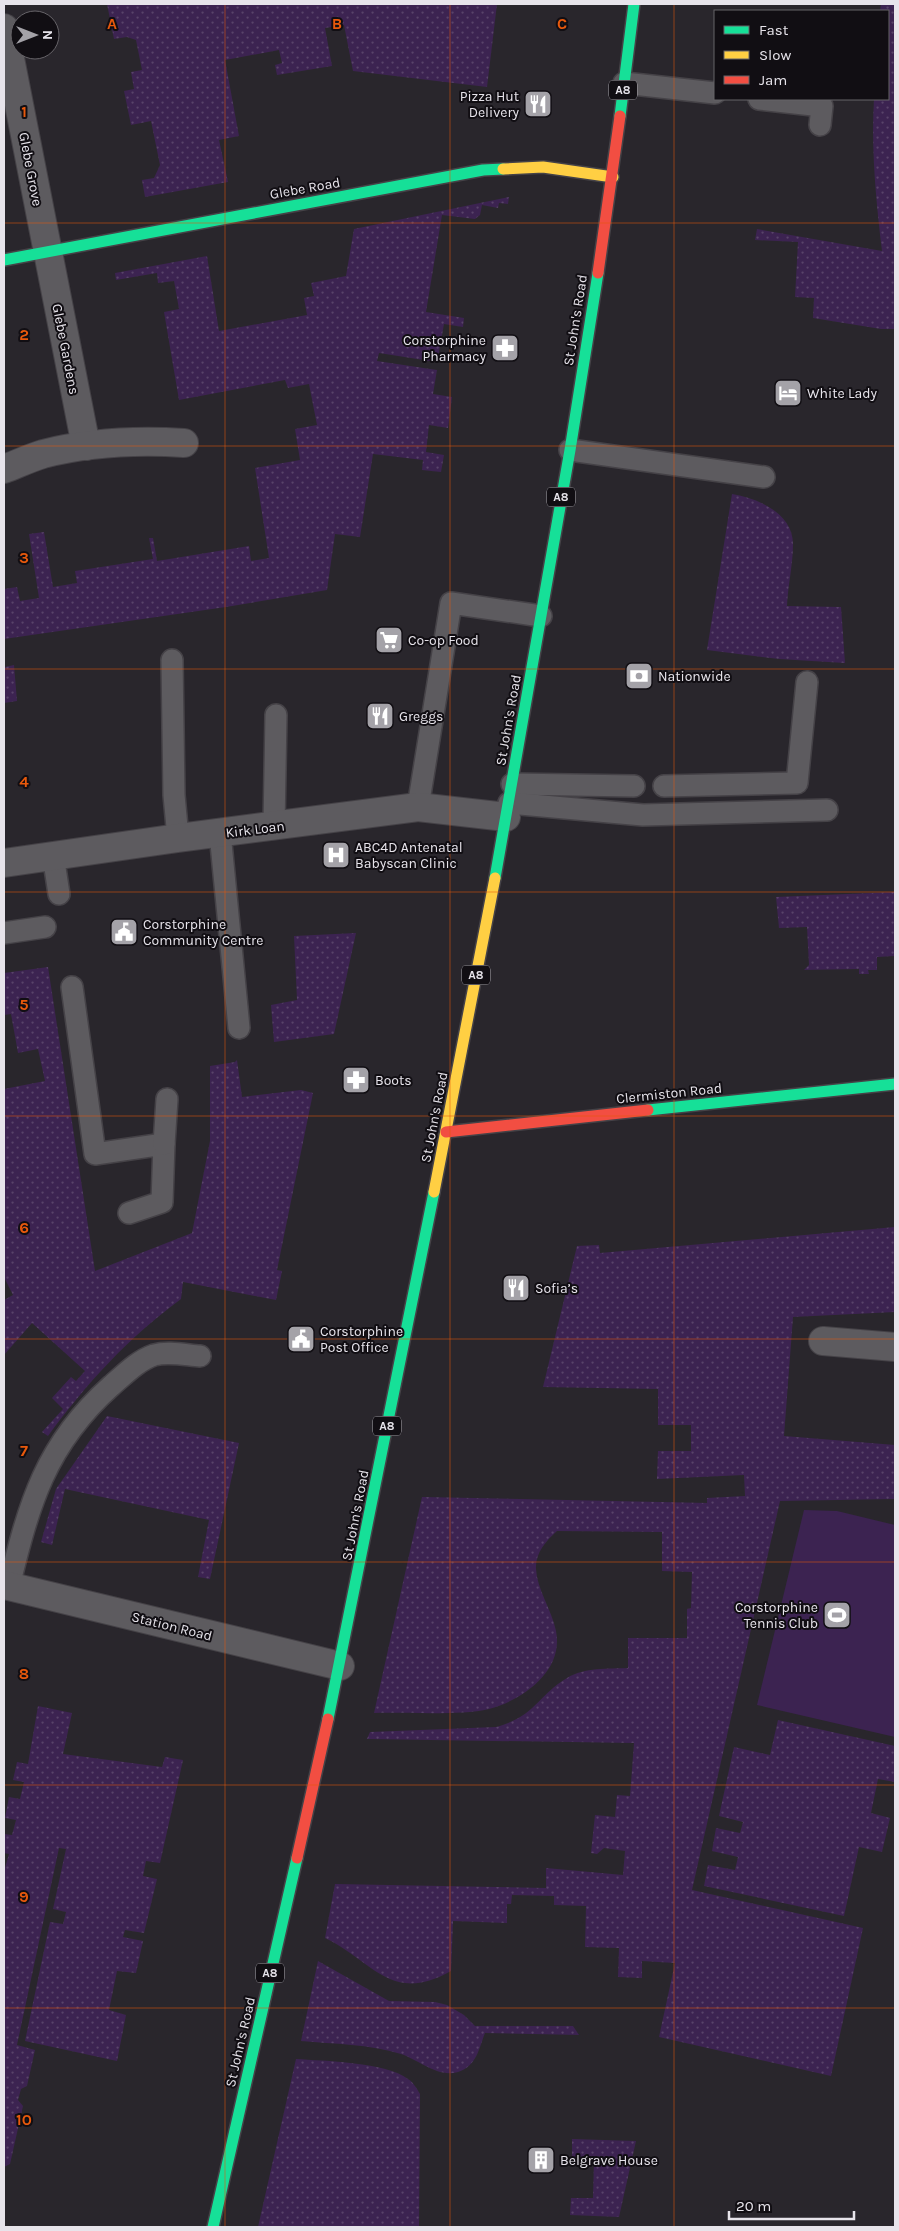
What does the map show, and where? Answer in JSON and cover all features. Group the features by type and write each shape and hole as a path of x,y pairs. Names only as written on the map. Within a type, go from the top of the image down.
{"main road":[{"name":"St John's Road","path":"213,2227 340,1666 446,1132 509,802 570,450 613,177 634,4"},
{"name":"Glebe Road","path":"4,260 483,170 543,167 613,177"},
{"name":"Clermiston Road","path":"446,1132 895,1084"}],"street":[{"name":"Glebe Grove","path":"4,28 47,251"},
{"name":"Glebe Gardens","path":"47,251 86,446"},
{"path":"4,469 42,454 86,446 143,440 184,443"},
{"name":"Kirk Loan","path":"4,863 418,807 509,802"},
{"path":"823,1341 895,1347"},
{"name":"Station Road","path":"6,1586 340,1666"}],"lane":[{"path":"624,83 714,94"},
{"path":"768,100 822,106 820,124"},
{"path":"570,450 764,477"},
{"path":"418,807 451,602 540,616"},
{"path":"172,660 174,795 178,838"},
{"path":"664,786 797,783 807,682"},
{"path":"274,826 276,715"},
{"path":"509,802 634,786"},
{"path":"509,802 643,815 826,810"},
{"path":"220,833 239,1028"},
{"path":"53,855 59,894"},
{"path":"4,933 45,927"},
{"path":"72,987 95,1154 164,1144"},
{"path":"129,1213 162,1202 167,1099"},
{"path":"6,1586 28,1512 40,1480 54,1452 71,1428 95,1400 128,1371 142,1362 155,1355 200,1356"}],"shaded area":[{"path":"107,4 497,4 487,87 353,71 344,25 325,28 332,66 277,75 275,65 282,63 279,50 225,60 239,136 219,140 228,182 145,197 142,180 154,178 160,165 151,121 131,125 124,91 134,89 131,72 142,70 136,40 127,37 114,39"},
{"path":"881,4 895,4 895,329 881,329 813,318 814,298 795,297 798,242 755,240 757,229 882,251 876,194 873,137 874,100 889,100 889,10 880,10"},
{"path":"509,197 508,204 499,203 498,208 482,205 480,215 475,219 442,215 426,312 464,318 463,327 444,324 438,357 431,356 430,361 379,353 377,361 437,370 433,394 452,397 448,428 429,425 426,452 444,455 441,472 422,470 423,460 373,454 360,537 335,534 327,590 226,607 4,639 4,589 17,587 20,601 39,598 29,534 44,532 53,587 77,583 75,571 153,559 149,538 153,538 157,561 249,546 251,561 269,558 255,468 300,460 295,429 317,425 309,384 288,388 285,380 179,400 164,312 179,309 174,281 158,283 157,273 116,280 115,273 207,256 219,331 307,315 304,298 314,296 311,283 346,276 354,229"},
{"path":"732,494 762,503 772,509 787,524 793,544 787,606 841,607 845,663 779,659 707,650"},
{"path":"4,661 5,667 14,665 17,701 4,703"},
{"path":"895,892 895,956 877,957 877,970 868,970 869,974 859,974 859,969 804,970 809,965 807,927 779,928 776,897"},
{"path":"356,933 334,1034 274,1042 271,1005 297,1000 294,936"},
{"path":"48,967 95,1271 192,1233 210,1141 210,1066 235,1062 237,1060 242,1097 301,1090 313,1093 277,1270 282,1271 276,1300 183,1282 181,1299 143,1330 109,1363 77,1398 48,1436 42,1432 63,1409 52,1398 71,1377 76,1381 85,1371 32,1323 4,1355 4,1300 13,1295 4,1277 4,1089 45,1081 38,1049 18,1053 11,1014 4,1015 4,973"},
{"path":"895,1227 895,1312 793,1317 784,1436 895,1445 895,1499 780,1501 692,1890 863,1928 831,2076 659,2037 675,1963 642,1961 642,1978 618,1977 619,1948 585,1947 586,1906 554,1905 554,1896 512,1895 511,1904 507,1904 507,1923 453,1921 451,1971 430,1980 413,1983 397,1982 370,1968 342,1947 325,1938 335,1884 546,1888 546,1868 623,1875 625,1851 604,1848 597,1854 591,1853 595,1815 615,1817 617,1795 630,1796 634,1743 367,1739 370,1732 496,1727 520,1717 557,1685 574,1674 597,1669 628,1668 628,1638 687,1638 687,1609 691,1608 692,1572 662,1571 662,1532 557,1531 542,1548 536,1563 539,1585 556,1631 557,1645 554,1659 538,1682 515,1699 489,1709 448,1713 374,1713 422,1497 707,1503 707,1498 745,1496 744,1475 657,1479 658,1451 691,1451 691,1425 658,1425 658,1389 543,1387 577,1246 599,1245 600,1253"},
{"path":"107,1416 239,1443 210,1579 198,1577 209,1520 65,1489 52,1545 41,1542 56,1489"},
{"name":"Corstorphine Tennis Club","path":"804,1510 837,1511 895,1525 895,1737 757,1705"},
{"path":"38,1706 72,1713 63,1754 162,1767 165,1757 183,1760 160,1863 146,1861 143,1876 157,1879 144,1933 125,1930 123,1937 143,1941 136,1973 117,1971 109,2010 126,2015 117,2061 25,2041 50,1922 63,1924 66,1912 53,1909 66,1849 59,1848 17,2045 35,2050 27,2086 21,2089 18,2100 23,2106 10,2164 4,2167 4,1871 9,1854 4,1853 4,1834 12,1835 16,1820 5,1818 9,1797 20,1799 24,1782 13,1780 17,1762 28,1764"},
{"path":"778,1720 895,1746 895,1782 878,1779 871,1813 890,1818 882,1852 859,1847 844,1916 704,1886 708,1865 735,1870 738,1857 712,1851 716,1828 740,1833 743,1822 719,1816 734,1747 770,1755"},
{"path":"318,1961 389,2001 435,2002 447,2005 464,2015 475,2026 573,2026 579,2035 485,2033 473,2061 464,2069 451,2073 436,2071 401,2054 377,2048 301,2041"},
{"path":"296,2059 354,2063 385,2069 398,2073 415,2086 420,2094 419,2227 258,2227"},
{"path":"572,2139 636,2141 619,2217 570,2215 571,2198 593,2198 594,2159 572,2159"}],"traffic: fast":[{"path":"620,116 634,4"},
{"path":"4,260 483,170 503,169"},
{"path":"495,878 570,450 598,273"},
{"path":"648,1110 895,1084"},
{"path":"328,1719 434,1192"},
{"path":"213,2227 297,1858"}],"traffic: slow":[{"path":"503,169 543,167 613,177"},
{"path":"434,1192 495,878"}],"traffic: jam":[{"path":"598,273 620,116"},
{"path":"446,1132 648,1110"},
{"path":"297,1858 328,1719"}],"place":[{"name":"Pizza Hut Delivery","path":"538,104"},
{"name":"Corstorphine Pharmacy","path":"505,348"},
{"name":"White Lady","path":"788,393"},
{"name":"Co-op Food","path":"389,640"},
{"name":"Nationwide","path":"639,676"},
{"name":"Greggs","path":"380,716"},
{"name":"ABC4D Antenatal Babyscan Clinic","path":"336,855"},
{"name":"Corstorphine Community Centre","path":"124,932"},
{"name":"Boots","path":"356,1080"},
{"name":"Sofia’s","path":"516,1288"},
{"name":"Corstorphine Post Office","path":"301,1339"},
{"name":"Corstorphine Tennis Club","path":"837,1615"},
{"name":"Belgrave House","path":"541,2160"}]}
